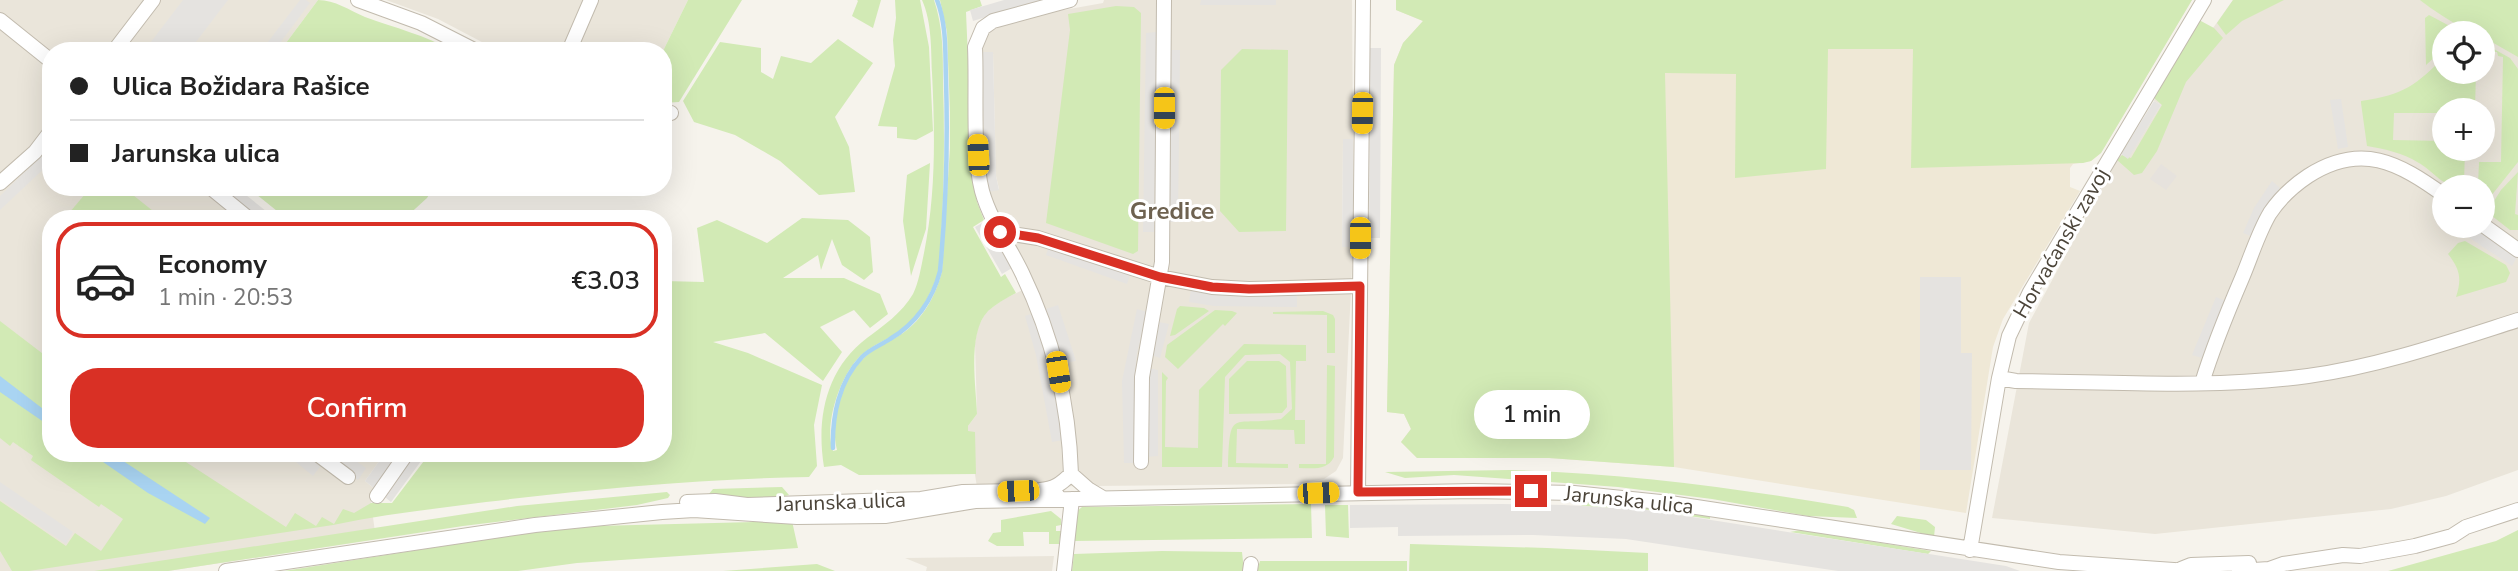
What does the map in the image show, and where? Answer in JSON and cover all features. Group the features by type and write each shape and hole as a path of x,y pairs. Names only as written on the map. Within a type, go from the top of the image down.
{"street":[{"path":"121,42 153,0"},
{"path":"358,0 421,23 458,42"},
{"path":"573,42 591,0"},
{"path":"1070,0 993,22 983,28 975,47 979,174 985,199 1022,274 1051,348 1058,372 1069,439 1071,474 1105,499"},
{"path":"1141,462 1142,377 1160,277 1164,0"},
{"path":"1358,492 1363,0"},
{"name":"Horvaćanski zavoj","path":"1970,550 1999,378 2009,337 2030,292 2204,0"},
{"path":"0,20 42,54"},
{"path":"0,183 42,143"},
{"path":"2202,383 2214,342 2270,214 2291,188 2322,167 2355,157 2370,158 2403,169 2432,187"},
{"path":"221,196 238,210"},
{"path":"1000,232 1038,238 1188,284 1230,289 1360,286"},
{"path":"2495,234 2518,250"},
{"path":"1999,378 2033,381 2242,383 2310,376 2427,349 2518,320"},
{"path":"328,462 348,477"},
{"path":"377,496 401,462"},
{"path":"1039,491 1051,489 1071,474"},
{"name":"Jarunska ulica","path":"611,517 634,509 672,503 715,501 747,505 921,499 963,492 1039,491 1072,499"},
{"name":"Jarunska ulica","path":"226,571 522,527 694,510 797,517 885,516 975,501 1484,491 1574,493 1670,503 1970,550 2094,565 2185,570 2191,565 2269,562 2283,564"},
{"path":"1064,571 1072,499"},
{"name":"Jarunska ulica","path":"2239,571 2269,569 2283,564 2343,555 2358,549 2449,528 2466,527 2518,510"}],"shaded area":[{"path":"0,0 318,0 287,42 42,42 42,196 210,196 227,210 42,210 42,462 379,462 365,481 376,490 371,503 376,539 168,571 0,571"},
{"path":"183,0 228,0 196,42 151,42"},
{"path":"300,0 310,3 281,42 268,42"},
{"path":"386,0 688,0 667,42 482,42 438,19"},
{"path":"1004,0 1041,0 973,21 970,10"},
{"path":"1104,0 1352,0 1353,139 1343,139 1342,247 1353,247 1343,458 1336,471 1324,479 1297,484 977,487 968,426 977,414 975,343 978,327 986,312 1004,299 1033,285 992,206 988,192 999,189 996,176 993,52 981,52 982,43 988,33 1002,26 1047,13 1103,3"},
{"path":"1201,0 1276,0 1276,5 1200,5"},
{"path":"1396,0 2192,0 2101,153 2091,161 2073,164 2070,168 2070,187 2080,191 2003,319 1993,347 1966,513 1674,467 1549,458 1417,458 1401,442 1411,429 1404,414 1387,412 1394,65 1403,43 1423,21 1396,10"},
{"path":"2233,0 2518,0 2518,470 2446,496 2391,509 2155,534 1992,518 2029,323 2119,156 2128,158 2161,105 2154,101 2156,95"},
{"path":"1157,32 1154,232 1143,232 1146,33"},
{"path":"1370,48 1381,48 1380,238 1369,238"},
{"path":"1168,50 1180,50 1178,222 1167,222"},
{"path":"981,52 993,52 996,176 999,190 988,192 985,178"},
{"path":"2341,99 2348,147 2338,149 2330,100"},
{"path":"2154,101 2161,105 2128,159 2121,154"},
{"path":"1343,139 1353,139 1353,247 1342,247"},
{"path":"42,156 42,170 0,210 0,196"},
{"path":"2161,164 2177,176 2166,190 2150,179"},
{"path":"2272,181 2280,188 2269,203 2253,237 2243,233 2254,208"},
{"path":"229,196 247,196 265,210 247,210"},
{"path":"986,221 1012,268 1002,274 975,227"},
{"path":"2470,238 2488,238 2517,257 2512,266"},
{"path":"1050,244 1131,272 1127,284 1046,255"},
{"path":"1920,277 1961,277 1961,353 1972,353 1971,470 1920,470"},
{"path":"1191,289 1244,295 1297,295 1297,307 1214,306 1189,302"},
{"path":"2216,297 2226,301 2202,358 2192,355"},
{"path":"1058,305 1076,361 1052,365 1063,440 1052,442 1036,355 1025,316"},
{"path":"1137,309 1147,312 1137,353 1134,382 1135,463 1124,463 1122,381"},
{"path":"1159,322 1169,324 1160,358 1151,355"},
{"path":"1148,368 1158,370 1158,456 1147,457"},
{"path":"296,462 323,462 313,476"},
{"path":"334,462 358,462 366,468 358,480"},
{"path":"379,462 420,462 391,502 365,481"},
{"path":"0,482 73,532 66,544 0,499"},
{"path":"1502,504 1647,510 2006,566 2020,571 1838,571 1626,539 1533,535 1398,536 1398,527 1350,528 1350,505"},
{"path":"1054,556 1052,571 926,571 927,567 905,558"}],"green space":[{"path":"318,0 324,0 436,42 287,42"},
{"path":"688,0 742,0 679,102 672,102 672,42 667,42"},
{"path":"857,0 881,0 873,28 852,16"},
{"path":"895,0 920,0 929,47 933,131 916,140 897,138 897,127 878,126 895,66"},
{"path":"922,0 934,0 943,50 944,175 939,270 926,300 907,326 865,352 849,371 842,383 833,412 833,451 837,450 835,425 840,399 851,375 866,356 902,334 919,318 937,287 942,271 950,112 947,32 940,0 980,0 982,6 966,12 973,176 977,202 984,220 973,227 1001,277 1005,274 1016,293 988,311 977,332 974,360 977,414 968,426 968,431 975,432 976,474 859,475 841,465 824,467 823,413 833,380 842,364 853,350 903,307 913,294 920,274 931,209 934,141 930,36 928,17"},
{"path":"1396,0 2192,0 2101,153 2091,161 2083,163 1911,168 1913,49 1828,49 1826,169 1735,178 1736,74 1665,73 1674,467 1549,458 1417,458 1401,442 1411,429 1404,414 1387,412 1394,65 1403,43 1423,21 1396,10"},
{"path":"2233,0 2284,0 2242,21 2226,35 2217,23"},
{"path":"2420,0 2518,0 2518,57 2495,44 2495,21 2452,21"},
{"path":"1116,6 1134,7 1141,13 1138,251 1133,254 1046,223 1070,30 1068,14"},
{"path":"2429,15 2440,21 2432,21 2432,60 2426,65 2425,18"},
{"path":"2199,20 2214,28 2223,38 2186,82 2157,151 2142,173 2134,175 2117,160 2122,155 2131,158 2162,105 2154,98"},
{"path":"838,39 873,63 835,117 849,147 855,192 819,195 780,161 735,135 694,122 683,101 720,42 761,48 761,72 773,79 781,56 811,63"},
{"path":"1242,49 1288,50 1286,231 1239,232 1220,211 1221,70"},
{"path":"2495,50 2510,58 2518,69 2518,162 2495,191 2495,175 2478,175 2479,162 2501,162 2503,57 2498,56"},
{"path":"2432,68 2432,84 2476,84 2475,98 2432,98 2432,113 2394,113 2393,140 2432,141 2432,161 2465,161 2464,175 2435,175 2407,157 2367,146 2361,101 2399,92"},
{"path":"930,163 926,229 911,276 903,221 907,175"},
{"path":"2518,172 2515,214 2518,215 2518,230 2510,230 2495,218 2495,199"},
{"path":"83,196 134,196 152,210 72,210"},
{"path":"258,196 428,196 414,210 276,210"},
{"path":"802,218 848,220 870,237 873,272 864,280 842,265 832,239 821,270 818,255 783,278 844,278 880,294 888,314 870,328 854,310 820,327 842,352 823,381 765,333 713,342 748,353 822,385 814,425 817,466 809,477 647,485 486,502 29,571 12,571 0,551 0,501 66,546 75,533 101,551 123,519 101,504 99,507 31,460 33,456 13,442 10,446 0,438 0,321 42,353 42,462 186,462 286,527 295,513 316,526 322,517 334,524 343,509 354,513 371,503 392,503 423,462 672,462 672,281 704,282 697,228 717,220 767,243"},
{"path":"2465,241 2506,265 2510,273 2506,282 2456,297 2459,274 2448,254 2458,243"},
{"path":"1180,306 1204,308 1209,311 1170,336 1177,309"},
{"path":"1215,310 1237,313 1178,369 1165,357 1167,345"},
{"path":"1323,311 1333,315 1335,319 1335,353 1327,353 1327,315 1273,314 1273,312"},
{"path":"1244,344 1306,345 1306,361 1296,361 1295,420 1305,420 1305,444 1295,444 1294,430 1237,429 1236,463 1288,464 1288,468 1228,467 1230,435 1237,423 1281,419 1292,409 1290,362 1280,354 1245,355 1225,377 1222,467 1162,467 1162,372 1168,378 1165,447 1198,448 1199,390"},
{"path":"1247,361 1279,361 1286,366 1287,407 1282,413 1229,414 1229,379"},
{"path":"1327,365 1335,366 1334,457 1324,467 1299,468 1299,464 1326,464"},
{"path":"1510,470 1595,474 1722,488 1848,507 1854,510 1857,518 1808,516 1712,499 1618,487 1454,475 1405,478 1385,472"},
{"path":"782,487 789,495 770,499 708,495 713,489"},
{"path":"667,492 670,495 668,498 637,505 463,526 168,571 94,571 517,506"},
{"path":"1592,501 1710,516 1710,519 1647,510 1581,506"},
{"path":"1311,504 1312,538 1074,541 1076,512 1082,507"},
{"path":"1325,505 1348,505 1349,538 1326,536"},
{"path":"1051,511 1061,519 1061,525 1056,526 1056,531 1061,531 1059,544 1049,544 1049,532 1023,532 1024,546 997,546 988,541 993,533 1001,532 1001,520"},
{"path":"1897,516 1926,520 1935,527 1934,537 1891,524"},
{"path":"792,521 798,548 577,563 518,571 284,571 538,531 596,526"},
{"path":"1801,530 1931,551 1928,554 1790,532"},
{"path":"2518,530 2518,571 2388,571 2496,541"},
{"path":"1410,544 1648,553 1648,571 1409,571"},
{"path":"1242,552 1244,571 1072,571 1074,554"},
{"path":"1260,561 1407,561 1407,571 1257,571"},
{"path":"817,564 835,571 723,571"}],"water":[{"path":"0,376 42,408 42,421 0,392"},
{"path":"103,462 125,462 210,518 205,524 148,493"}],"waterway":[{"path":"833,448 838,400 854,366 865,354 908,326 928,301 940,271 947,104 944,30 937,0"}],"district":[{"name":"Gredice","path":"1172,211"}],"route":[{"path":"1000,232 1038,238 1188,284 1230,289 1360,286 1358,492 1531,491"}]}
